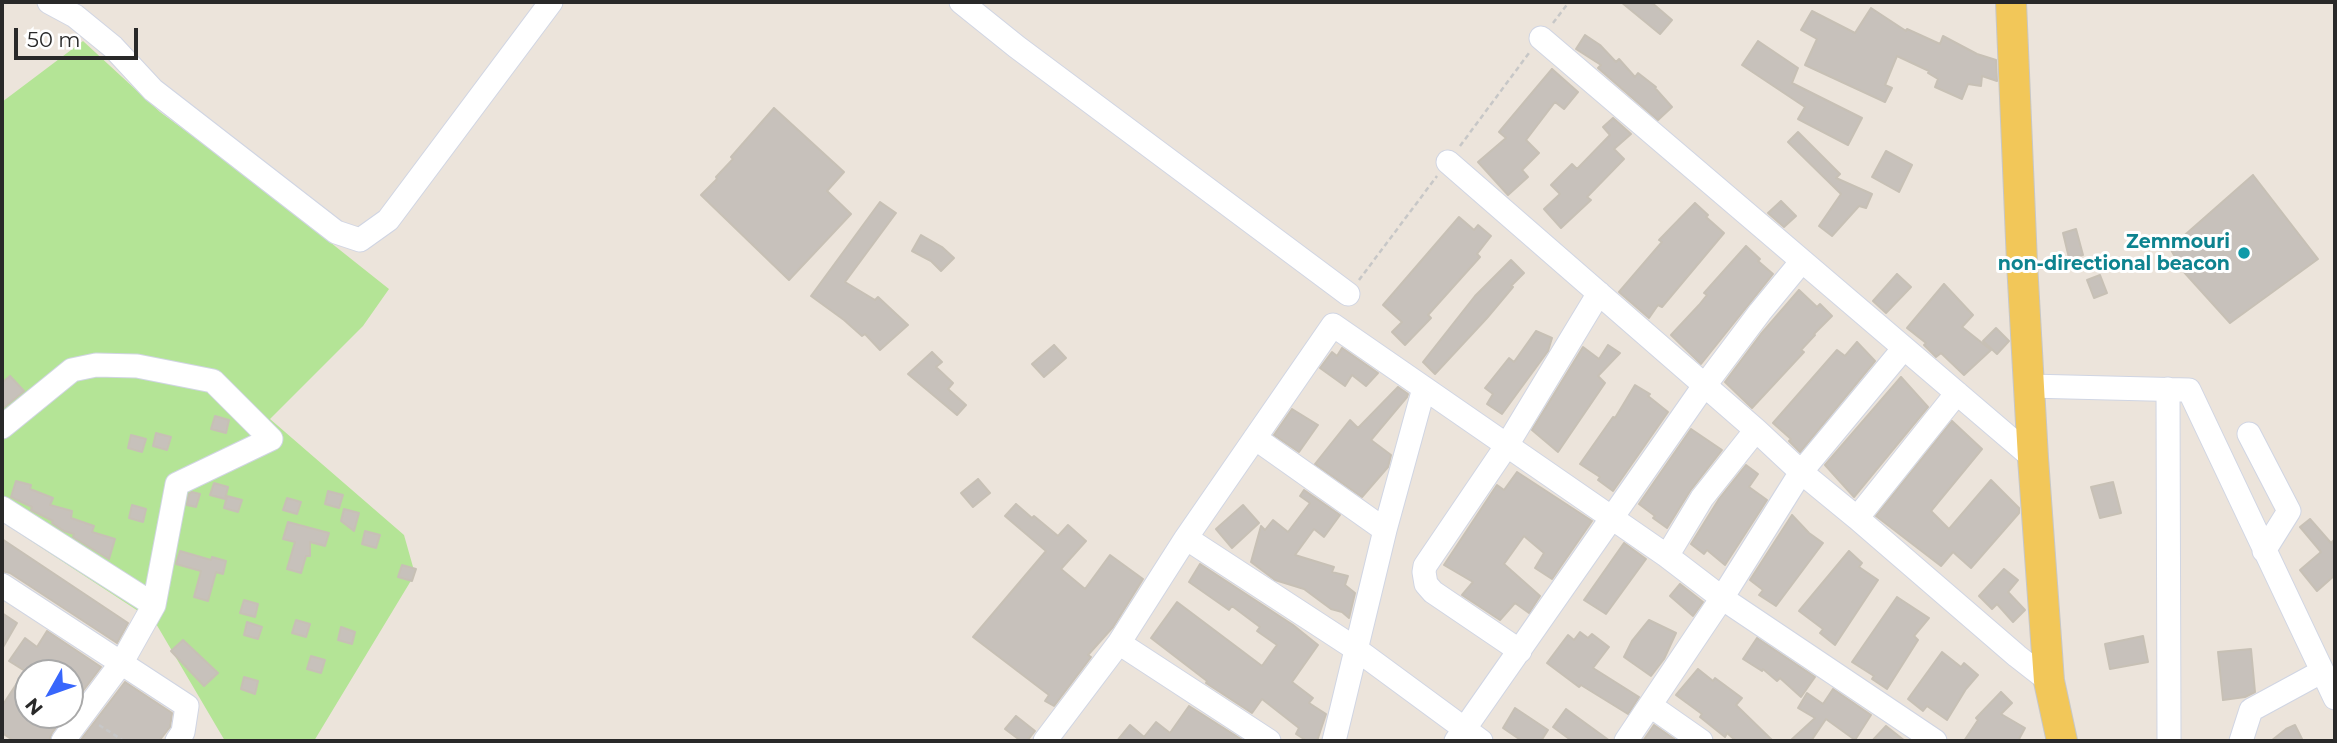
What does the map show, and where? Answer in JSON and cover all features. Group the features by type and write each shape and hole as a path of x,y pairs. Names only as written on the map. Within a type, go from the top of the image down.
{"main road":[{"path":"2011,2 2033,458 2049,681 2062,741"}],"street":[{"path":"49,2 75,16 94,31 113,47 153,90 336,232 360,240 388,220 551,2"},
{"path":"961,2 1017,47 1348,294"},
{"path":"1541,38 2033,458"},
{"path":"1448,162 1801,472 2049,681"},
{"path":"1186,538 1356,649 1467,737 1520,651 1704,385 1802,261"},
{"path":"1520,651 1433,592 1424,578 1425,566 1507,445 1599,293"},
{"path":"1045,741 1119,643 1186,538 1333,325 1667,556 1723,598 1935,741"},
{"path":"1626,741 1723,598 1801,472 1904,348"},
{"path":"2,427 72,370 96,365 137,366 213,381 271,439 177,484 154,606 122,662 63,741"},
{"path":"2029,386 2175,395"},
{"path":"1334,741 1385,530 1424,388"},
{"path":"1857,517 1957,393"},
{"path":"2175,395 2264,551 2335,698"},
{"path":"2169,741 2175,395"},
{"path":"1667,556 1702,498 1756,430"},
{"path":"2249,434 2289,511 2264,551"},
{"path":"1255,438 1385,530"},
{"path":"2,508 154,606"},
{"path":"2,585 187,706 183,732 177,741"},
{"path":"1119,643 1269,741"},
{"path":"2241,741 2251,709 2321,672"},
{"path":"1651,706 1701,741"}],"green space":[{"path":"83,41 160,112 243,173 389,289 363,326 270,419 404,535 415,574 314,741 225,741 155,622 2,522 2,102"}],"building":[{"path":"1621,2 1651,2 1672,20 1660,34"},
{"path":"1871,8 1906,31 1907,29 1940,44 1943,36 1977,54 1996,60 1997,81 1982,76 1981,86 1968,84 1962,99 1935,87 1938,79 1928,73 1929,71 1897,56 1885,85 1892,88 1885,102 1805,65 1817,39 1801,30 1812,11 1855,33"},
{"path":"1585,35 1600,45 1616,62 1619,59 1635,77 1638,73 1656,87 1672,107 1658,120 1598,68 1601,65 1576,49"},
{"path":"1758,41 1798,68 1792,83 1862,118 1848,145 1798,119 1805,107 1742,65"},
{"path":"1552,69 1578,92 1564,109 1555,102 1526,140 1539,153 1522,170 1528,177 1508,195 1478,162 1506,138 1499,132"},
{"path":"774,108 844,172 827,191 851,214 789,280 701,195"},
{"path":"1613,118 1631,134 1614,149 1624,159 1587,197 1591,200 1561,228 1544,209 1560,194 1551,185 1572,164 1577,169 1610,135 1603,127"},
{"path":"1798,132 1840,174 1836,178 1872,194 1866,208 1859,206 1832,236 1819,226 1841,194 1788,142"},
{"path":"1886,151 1912,165 1899,192 1872,177"},
{"name":"Zemmouri non-directional beacon","path":"2253,175 2318,259 2230,323 2183,271 2170,248"},
{"path":"1781,201 1796,216 1784,227 1768,213"},
{"path":"880,202 896,213 845,282 875,300 878,297 908,325 880,350 865,334 862,336 811,296"},
{"path":"1695,203 1724,233 1662,307 1658,305 1649,318 1619,292 1662,242 1659,240"},
{"path":"1459,217 1474,230 1478,225 1491,236 1477,254 1480,257 1428,315 1431,318 1405,345 1392,332 1402,322 1383,305"},
{"path":"2076,229 2083,255 2069,258 2063,233"},
{"path":"921,235 942,247 954,258 941,271 931,261 912,251"},
{"path":"1746,246 1773,274 1701,364 1671,335"},
{"path":"1511,260 1524,273 1435,374 1423,362 1475,296"},
{"path":"1897,274 1911,287 1886,313 1873,301"},
{"path":"2100,275 2107,293 2094,298 2087,280"},
{"path":"1944,284 1973,315 1962,327 1991,350 1964,375 1941,353 1936,357 1924,345 1926,343 1907,328"},
{"path":"1799,290 1817,307 1820,304 1832,316 1801,350 1804,352 1752,408 1725,382"},
{"path":"1996,328 2009,341 1997,354 1983,341"},
{"path":"1536,331 1552,338 1548,351 1502,414 1487,404 1493,394 1485,388 1509,358 1514,362"},
{"path":"1857,342 1875,361 1800,452 1789,441 1791,439 1773,423 1837,350 1845,356"},
{"path":"1054,345 1066,358 1044,377 1032,364"},
{"path":"1608,345 1620,353 1598,376 1605,383 1558,452 1532,430 1583,347 1599,359"},
{"path":"1342,348 1378,373 1366,386 1352,375 1345,386 1320,368 1332,352 1337,356"},
{"path":"932,352 942,362 936,367 953,383 948,389 966,405 957,415 908,374"},
{"path":"10,376 24,391 2,409 2,383"},
{"path":"1901,377 1928,407 1854,497 1825,465"},
{"path":"1635,385 1650,394 1648,396 1668,412 1613,491 1598,480 1600,477 1580,464 1613,417 1615,418"},
{"path":"1398,387 1408,394 1407,397 1371,440 1391,455 1388,467 1362,497 1315,464 1350,420 1358,428"},
{"path":"1292,409 1318,425 1299,452 1274,435"},
{"path":"215,416 229,420 226,433 211,429"},
{"path":"1952,421 1982,449 1931,511 1949,529 1991,480 2019,508 2019,513 1971,568 1953,552 1941,566 1876,516"},
{"path":"1691,429 1722,450 1690,491 1667,528 1639,504"},
{"path":"156,433 171,437 167,450 153,446"},
{"path":"131,435 146,439 142,452 128,448"},
{"path":"1746,465 1758,474 1749,487 1767,500 1725,565 1707,550 1704,554 1691,544 1719,499"},
{"path":"1517,472 1592,521 1552,579 1535,568 1544,553 1524,536 1504,564 1540,596 1529,613 1515,603 1500,620 1462,595 1473,582 1444,565 1497,485 1504,490"},
{"path":"978,479 990,493 973,507 961,493"},
{"path":"16,481 31,485 30,489 53,498 50,505 72,511 71,518 94,526 92,532 115,539 109,559 73,537 74,534 64,531 52,523 53,521 31,510 32,507 11,497"},
{"path":"2113,482 2121,513 2100,518 2091,487"},
{"path":"214,483 228,487 225,499 210,495"},
{"path":"1304,490 1340,515 1324,537 1314,529 1295,555 1334,567 1332,572 1348,576 1345,585 1355,593 1349,618 1342,612 1331,609 1304,589 1275,580 1251,562 1261,526 1265,530 1273,520 1288,532 1310,503 1300,496"},
{"path":"328,491 343,495 339,508 325,504"},
{"path":"192,492 200,494 196,507 187,505"},
{"path":"227,496 242,500 238,512 224,508"},
{"path":"287,498 301,502 297,514 283,510"},
{"path":"1016,504 1058,536 1068,525 1086,541 1061,569 1085,589 1110,555 1143,579 1113,627 1088,655 1091,657 1054,706 1045,701 1049,695 973,637 1046,551 1005,516"},
{"path":"132,505 146,509 143,522 129,518"},
{"path":"1243,505 1259,523 1232,548 1216,529"},
{"path":"344,509 359,513 354,531 341,521"},
{"path":"1792,515 1823,543 1776,606 1759,595 1763,590 1750,580"},
{"path":"2310,519 2331,543 2335,539 2335,575 2317,591 2300,570 2321,552 2300,527"},
{"path":"288,522 329,533 325,546 310,542 310,556 306,556 301,573 287,569 295,542 283,539"},
{"path":"365,531 380,535 376,548 362,544"},
{"path":"2,539 128,623 117,643 10,573 2,571"},
{"path":"1624,543 1646,559 1606,614 1584,600"},
{"path":"180,551 211,560 212,557 226,561 223,574 216,572 208,601 194,597 201,571 176,564"},
{"path":"1849,551 1862,563 1859,567 1878,580 1835,645 1820,633 1823,629 1799,611"},
{"path":"1200,564 1293,625 1318,645 1292,682 1313,698 1309,703 1326,714 1317,741 1307,741 1296,734 1299,728 1262,699 1252,713 1206,683 1207,681 1151,638 1177,602 1262,666 1277,645 1257,631 1260,627 1232,606 1229,610 1189,582"},
{"path":"402,565 416,569 412,581 398,577"},
{"path":"2004,569 2018,580 2008,592 2025,610 2013,622 1997,604 1992,609 1979,596"},
{"path":"1680,584 1703,602 1693,616 1670,596"},
{"path":"1897,597 1929,618 1914,636 1918,640 1887,689 1872,679 1874,676 1852,662"},
{"path":"244,600 258,604 255,617 240,613"},
{"path":"2,613 17,623 2,649"},
{"path":"296,620 310,624 306,637 292,633"},
{"path":"1649,620 1676,633 1664,659 1651,676 1624,657 1632,641"},
{"path":"247,622 262,627 258,639 244,635"},
{"path":"341,627 355,632 352,644 338,640"},
{"path":"47,631 101,667 84,689 84,659 14,659 14,664 9,661 25,638 37,647"},
{"path":"1580,632 1588,638 1592,634 1609,647 1593,668 1639,697 1628,714 1581,685 1579,687 1547,663 1568,635 1574,640"},
{"path":"2143,636 2148,662 2110,669 2105,644"},
{"path":"1757,638 1815,677 1801,697 1780,678 1777,681 1763,669 1762,671 1743,659"},
{"path":"183,640 218,673 204,686 171,651"},
{"path":"2251,649 2255,692 2245,697 2223,700 2218,652"},
{"path":"1942,652 1961,667 1964,663 1978,675 1947,720 1927,706 1923,711 1908,699"},
{"path":"311,656 325,660 321,673 307,669"},
{"path":"1698,669 1742,698 1736,705 1773,741 1736,741 1727,733 1725,737 1700,717 1702,714 1676,695"},
{"path":"244,677 258,681 255,694 241,689"},
{"path":"125,682 172,713 170,727 159,741 80,741"},
{"path":"14,688 14,729 55,729 49,741 14,741 2,733 2,706"},
{"path":"1833,689 1871,715 1855,740 1826,719 1811,741 1790,741 1815,718 1798,708 1807,693 1823,704"},
{"path":"2001,692 2012,703 2001,714 2025,728 2018,741 1964,741 1978,720 1976,718"},
{"path":"1189,706 1244,741 1117,741 1130,725 1144,737 1156,722 1170,733"},
{"path":"1515,708 1548,730 1541,741 1522,741 1503,728"},
{"path":"1566,709 1610,741 1572,741 1553,727"},
{"path":"1016,716 1035,731 1027,741 1021,741 1005,729"},
{"path":"1654,725 1677,741 1643,741"},
{"path":"2295,725 2303,741 2271,741 2286,729"},
{"path":"1886,726 1905,741 1872,741"}],"place":[{"name":"Zemmouri non-directional beacon","path":"2244,253"}]}
